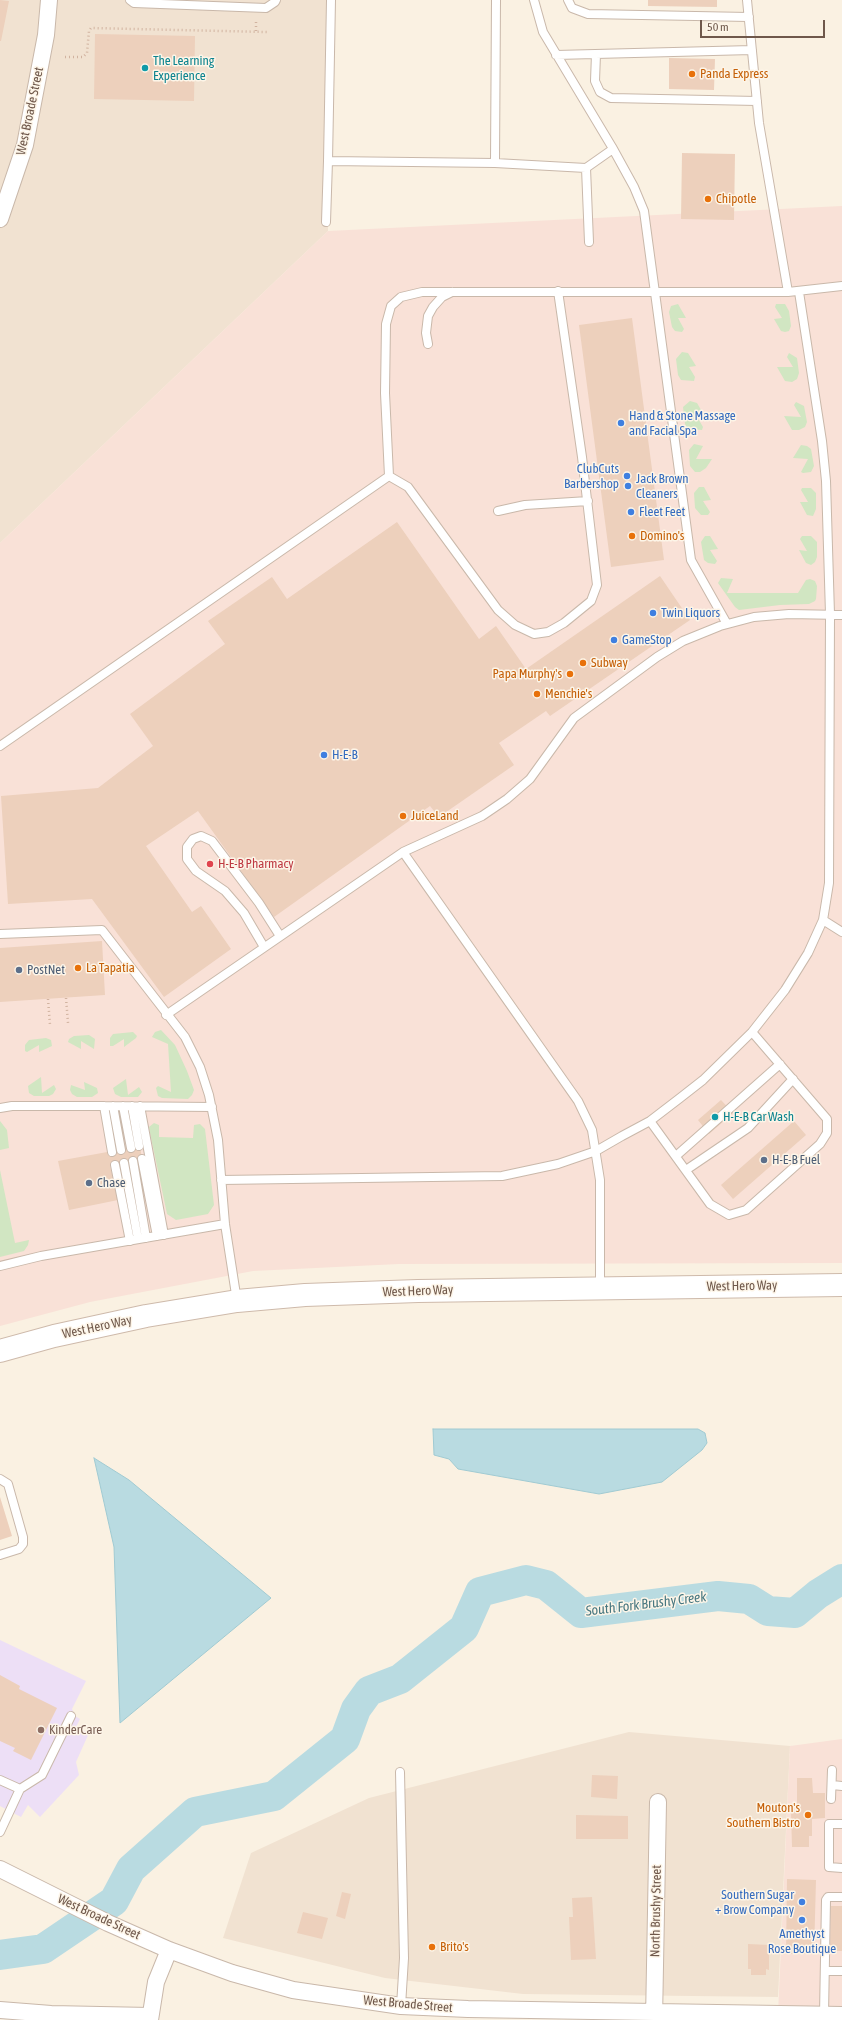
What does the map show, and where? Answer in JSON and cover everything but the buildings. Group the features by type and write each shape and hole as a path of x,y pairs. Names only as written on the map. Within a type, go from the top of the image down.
{"main road":[{"name":"West Hero Way","path":"0,1351 54,1336 146,1316 237,1301 305,1295 418,1290 842,1285"}],"street":[{"name":"West Broade Street","path":"0,219 25,145 46,35 49,0"},
{"name":"North Brushy Street","path":"654,2016 658,1802"},
{"name":"West Broade Street","path":"0,1869 108,1923 169,1950 232,1973 293,1990 401,2013 468,2009 654,2016 782,2017 842,2015"},
{"path":"0,2010 51,2014 150,2018 156,1982 169,1950"}],"lane":[{"path":"130,0 134,3 266,8 276,2 276,0"},
{"path":"326,222 331,0"},
{"path":"495,163 496,0"},
{"path":"534,0 543,32 613,149 634,187 644,211 653,292 691,560 727,624"},
{"path":"568,0 572,8 588,14 749,18"},
{"path":"747,0 757,102 788,292"},
{"path":"556,55 752,50"},
{"path":"596,54 595,81 600,92 611,98 757,102"},
{"path":"328,161 495,163 586,168 613,149"},
{"path":"586,168 589,242"},
{"path":"389,476 385,393 386,324 391,306 401,297 422,292 799,292 842,286"},
{"path":"389,476 408,487 498,610 515,625 534,634 548,632 564,623 591,601 597,585 588,501 558,291"},
{"path":"428,344 426,333 428,316 432,307 442,297 453,292"},
{"path":"221,1180 502,1176 558,1164 596,1151 650,1121 703,1080 752,1032 785,990 808,953 823,920 829,883 830,614 826,481 822,441 799,292"},
{"path":"0,746 389,476"},
{"path":"498,511 525,506 588,501"},
{"path":"166,1015 403,852 482,816 507,799 530,779 576,716 683,641 727,624 754,617 789,614 842,615"},
{"path":"264,947 244,913 224,891 196,870 187,859 187,847 192,839 201,836 212,841 259,903 280,936"},
{"path":"403,852 578,1101 592,1130 600,1180 600,1288"},
{"path":"823,920 842,932"},
{"path":"0,934 102,930 166,1015 185,1037 197,1061 212,1107 225,1224 237,1301"},
{"path":"650,1121 710,1204 728,1216 746,1210 820,1144 827,1133 827,1119 752,1032"},
{"path":"676,1156 780,1064"},
{"path":"686,1170 748,1128 793,1079"},
{"path":"0,1108 12,1106 212,1107"},
{"path":"104,1106 112,1152"},
{"path":"113,1106 121,1150"},
{"path":"123,1106 130,1148"},
{"path":"136,1106 139,1146"},
{"path":"136,1106 160,1235"},
{"path":"142,1159 160,1235"},
{"path":"133,1161 138,1239"},
{"path":"124,1163 138,1239"},
{"path":"115,1165 138,1239"},
{"path":"0,1266 41,1256 225,1224"},
{"path":"0,1479 8,1484 23,1537 23,1544 19,1549 0,1555"},
{"path":"0,1832 20,1790 42,1775 71,1716"},
{"path":"832,1770 832,1799"},
{"path":"400,1772 404,1958 401,2013"},
{"path":"0,1780 20,1790"},
{"path":"832,1785 842,1786"},
{"path":"842,1824 829,1824 829,1867 842,1868"},
{"path":"824,2015 826,1900 828,1897 842,1897"},
{"path":"825,1971 842,1971"}],"path":[{"path":"256,15 256,31"},
{"path":"65,57 83,57 87,53 90,28 267,32"},
{"path":"66,998 68,1023"},
{"path":"48,999 50,1025"}],"shaded area":[{"path":"0,0 327,0 328,231 0,543"},
{"path":"842,206 842,1263 399,1264 253,1271 90,1302 0,1326 0,543 328,231"},
{"name":"KinderCare","path":"0,1640 86,1681 72,1709 75,1716 80,1719 76,1727 89,1733 76,1762 79,1775 40,1817 28,1805 21,1817 0,1806"},
{"path":"629,1732 790,1746 778,1997 523,1994 385,1978 223,1938 251,1853 369,1798"},
{"path":"842,1739 842,2015 778,2014 790,1746"}],"green space":[{"path":"678,304 686,318 678,318 684,329 682,332 675,331 672,327 669,312 671,306"},
{"path":"776,304 785,304 789,311 791,326 789,331 781,331 774,319 782,318 775,307"},
{"path":"682,352 688,353 696,366 689,367 695,377 694,381 681,380 678,375 676,359"},
{"path":"789,353 797,358 799,373 797,379 792,382 785,381 777,367 793,367 787,357"},
{"path":"690,401 697,403 704,415 696,415 703,427 702,430 687,428 685,424 683,407"},
{"path":"796,402 804,406 807,422 805,427 799,430 792,430 784,416 801,417 794,405"},
{"path":"694,444 703,446 696,459 712,459 706,468 700,472 695,472 690,466 689,450"},
{"path":"801,445 807,446 811,449 814,466 811,472 801,472 808,459 793,458"},
{"path":"699,487 704,487 711,500 703,501 710,512 708,515 701,515 695,508 694,493"},
{"path":"802,488 811,488 816,493 816,509 813,516 807,515 800,502 808,502 801,490"},
{"path":"705,536 710,536 718,549 710,550 717,561 715,564 708,563 704,560 701,542"},
{"path":"802,536 811,536 817,542 817,557 815,562 811,565 806,563 799,550 807,551 800,539"},
{"path":"721,578 733,579 727,593 798,593 806,580 810,579 815,581 817,586 816,599 809,604 780,605 739,610 735,607 718,583"},
{"path":"161,1030 175,1045 187,1071 194,1090 188,1099 162,1098 158,1096 156,1088 158,1086 171,1092 168,1044 152,1037 155,1032"},
{"path":"133,1032 137,1036 136,1038 124,1047 124,1039 113,1046 110,1046 110,1038 113,1034"},
{"path":"89,1035 95,1039 94,1049 81,1041 81,1049 68,1042 69,1039 74,1036"},
{"path":"46,1038 51,1040 52,1046 39,1052 39,1045 27,1052 25,1051 25,1045 29,1040"},
{"path":"41,1077 42,1093 54,1085 56,1089 53,1094 49,1096 34,1096 29,1093 28,1086"},
{"path":"126,1079 128,1095 139,1087 142,1092 138,1097 121,1097 115,1094 113,1088"},
{"path":"84,1082 97,1088 98,1093 92,1097 77,1097 72,1094 70,1090 71,1085 85,1090"},
{"path":"0,1121 7,1130 9,1148 0,1150"},
{"path":"154,1123 159,1125 159,1137 193,1138 194,1125 200,1124 205,1129 214,1205 208,1214 176,1220 167,1214 149,1127"},
{"path":"0,1170 15,1243 29,1240 24,1251 0,1257"}],"water":[{"path":"433,1429 698,1429 705,1433 707,1443 702,1450 662,1482 599,1494 458,1469 449,1459 434,1455"},
{"path":"94,1458 129,1480 271,1598 120,1723 114,1547"}],"waterway":[{"name":"South Fork Brushy Creek","path":"0,1955 43,1949 114,1901 131,1869 195,1812 274,1796 345,1739 356,1709 369,1691 400,1679 464,1628 480,1592 526,1580 546,1585 581,1613 718,1596 749,1599 768,1611 795,1613 818,1594 842,1579"}],"place":[{"name":"The Learning Experience","path":"145,68"},
{"name":"Panda Express","path":"692,74"},
{"name":"Chipotle","path":"708,199"},
{"name":"Hand & Stone Massage and Facial Spa","path":"621,423"},
{"name":"ClubCuts Barbershop","path":"627,476"},
{"name":"Jack Brown Cleaners","path":"628,486"},
{"name":"Fleet Feet","path":"631,512"},
{"name":"Domino's","path":"632,536"},
{"name":"Twin Liquors","path":"653,613"},
{"name":"GameStop","path":"614,640"},
{"name":"Subway","path":"583,663"},
{"name":"Papa Murphy's","path":"570,674"},
{"name":"Menchie's","path":"537,694"},
{"name":"H-E-B","path":"324,755"},
{"name":"JuiceLand","path":"403,816"},
{"name":"H-E-B Pharmacy","path":"210,864"},
{"name":"La Tapatia","path":"78,968"},
{"name":"PostNet","path":"19,970"},
{"name":"H-E-B Car Wash","path":"715,1117"},
{"name":"H-E-B Fuel","path":"764,1160"},
{"name":"Chase","path":"89,1183"},
{"name":"KinderCare","path":"41,1730"},
{"name":"Mouton's Southern Bistro","path":"808,1815"},
{"name":"Southern Sugar + Brow Company","path":"802,1902"},
{"name":"Amethyst Rose Boutique","path":"802,1920"},
{"name":"Brito's","path":"432,1947"}]}
